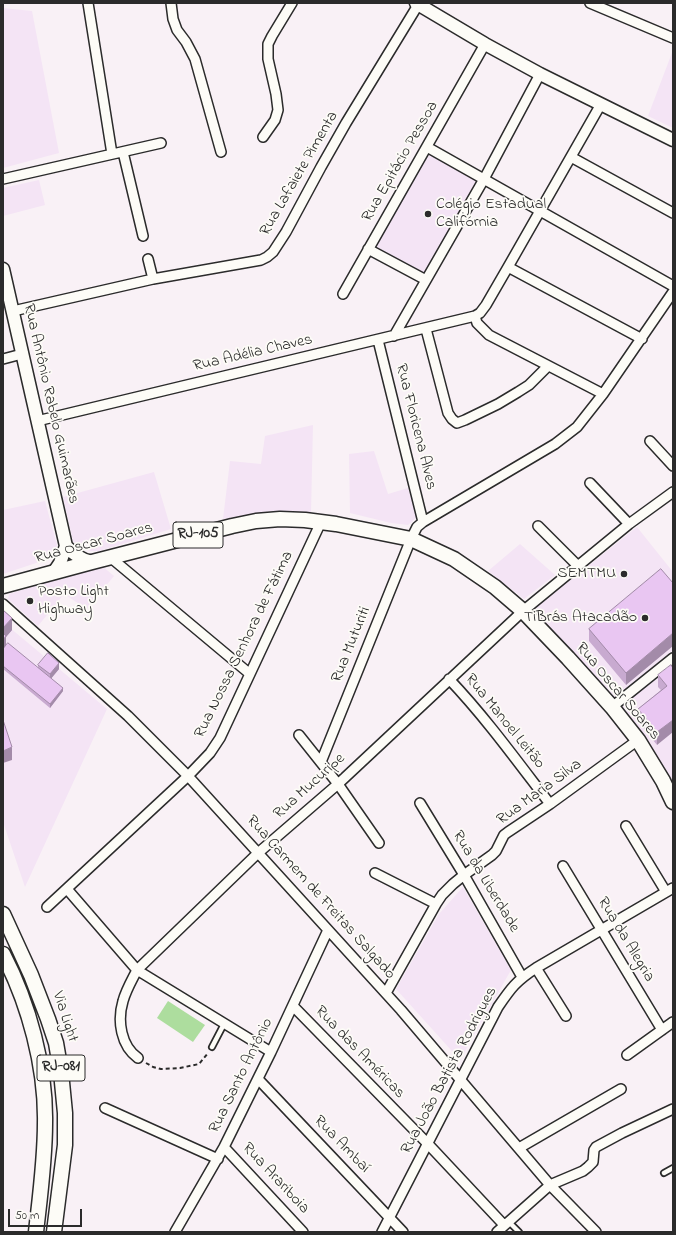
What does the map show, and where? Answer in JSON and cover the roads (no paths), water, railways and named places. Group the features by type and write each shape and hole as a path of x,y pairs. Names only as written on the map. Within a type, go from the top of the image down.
{"main road":[{"path":"417,4 540,74 673,140"},
{"name":"Rua Antônio Rabelo Guimarães","path":"3,269 66,546"},
{"name":"Rua Oscar Soares","path":"3,586 110,557 256,521 280,519 321,522 411,539 454,559 495,587 523,611 612,707 638,740 663,781 673,802"},
{"path":"66,546 70,551 79,557 92,562"},
{"path":"54,572 62,558 66,546"},
{"name":"Via Light","path":"3,914 31,975 48,1019 56,1043 61,1072 64,1099 65,1145 54,1232"},
{"name":"RJ-081","path":"3,954 17,984 33,1030 43,1086 45,1122 44,1159 36,1232"}],"street":[{"path":"88,3 112,154"},
{"path":"171,3 173,19 177,30 195,59 221,152"},
{"path":"263,137 275,120 278,110 275,86 268,59 268,44 292,3"},
{"path":"590,3 673,38"},
{"name":"Rua Lafaiete Pimenta","path":"13,311 153,279 261,260 267,257 273,252 286,232 321,166 417,4"},
{"name":"Rua Epitácio Pessoa","path":"342,294 485,44"},
{"path":"394,336 484,179 540,74"},
{"path":"601,104 486,305 480,313 475,316 477,323 490,335 603,394"},
{"path":"3,179 161,143"},
{"path":"427,147 673,286"},
{"path":"123,152 143,236"},
{"path":"571,157 673,213"},
{"path":"368,249 426,280"},
{"path":"148,259 153,279"},
{"path":"508,267 642,339"},
{"path":"423,522 555,444 577,427 603,394 671,298"},
{"name":"Rua Adélia Chaves","path":"37,421 426,329 475,316"},
{"path":"426,329 448,413 457,423 498,404 518,392 528,385 548,366"},
{"name":"Rua Floricena Alves","path":"378,340 423,522"},
{"path":"3,359 22,354"},
{"path":"650,441 673,466"},
{"path":"590,483 629,524"},
{"name":"Rua Mucuripe","path":"138,1058 130,1051 126,1044 120,1025 120,1016 124,998 137,970 258,853 338,784 523,611 629,524 673,492"},
{"name":"Rua Nossa Senhora de Fátima","path":"48,907 188,776 210,753 220,738 321,522"},
{"name":"Rua Muturiti","path":"321,762 411,539 417,527 423,522"},
{"path":"538,526 578,566"},
{"path":"110,557 250,674"},
{"name":"Rua Carmem de Freitas Salgado","path":"3,604 123,711 188,776 386,993 550,1185 596,1232"},
{"path":"612,707 673,658"},
{"name":"Rua Manoel Leitão","path":"449,679 468,699 500,738 550,804"},
{"path":"299,735 338,784 379,844"},
{"name":"Rua Maria Silva","path":"386,993 442,895 464,875 492,855 508,832 550,804 638,740"},
{"name":"Rua da Liberdade","path":"420,803 464,875 522,977"},
{"path":"626,826 669,890"},
{"name":"Rua da Alegria","path":"563,866 662,1030"},
{"path":"376,873 436,904"},
{"path":"67,889 137,970 271,1052"},
{"name":"Rua João Batista Rodrigues","path":"382,1232 498,1007 514,984 536,968 669,890"},
{"name":"Rua Santo Antônio","path":"175,1232 218,1159 271,1052 328,930"},
{"path":"536,968 566,1016"},
{"name":"Rua das Américas","path":"293,1006 506,1223"},
{"path":"627,1055 673,1022"},
{"name":"Rua Ambaí","path":"258,1079 403,1232"},
{"path":"519,1148 621,1089"},
{"name":"Rua Arariboia","path":"105,1108 218,1159"},
{"path":"497,1232 550,1185 588,1167 593,1162 594,1150 600,1145 673,1109"},
{"name":"Rua Arariboia","path":"224,1147 303,1232"}],"lane":[{"path":"212,1047 224,1024"},
{"path":"664,1173 673,1168"},
{"path":"506,1223 519,1232"}],"place":[{"name":"Colégio Estadual Califórnia","path":"428,214"},
{"name":"SEMTMU","path":"624,574"},
{"name":"Posto Light Highway","path":"30,601"},
{"name":"TiBrás Atacadão","path":"645,618"}]}
